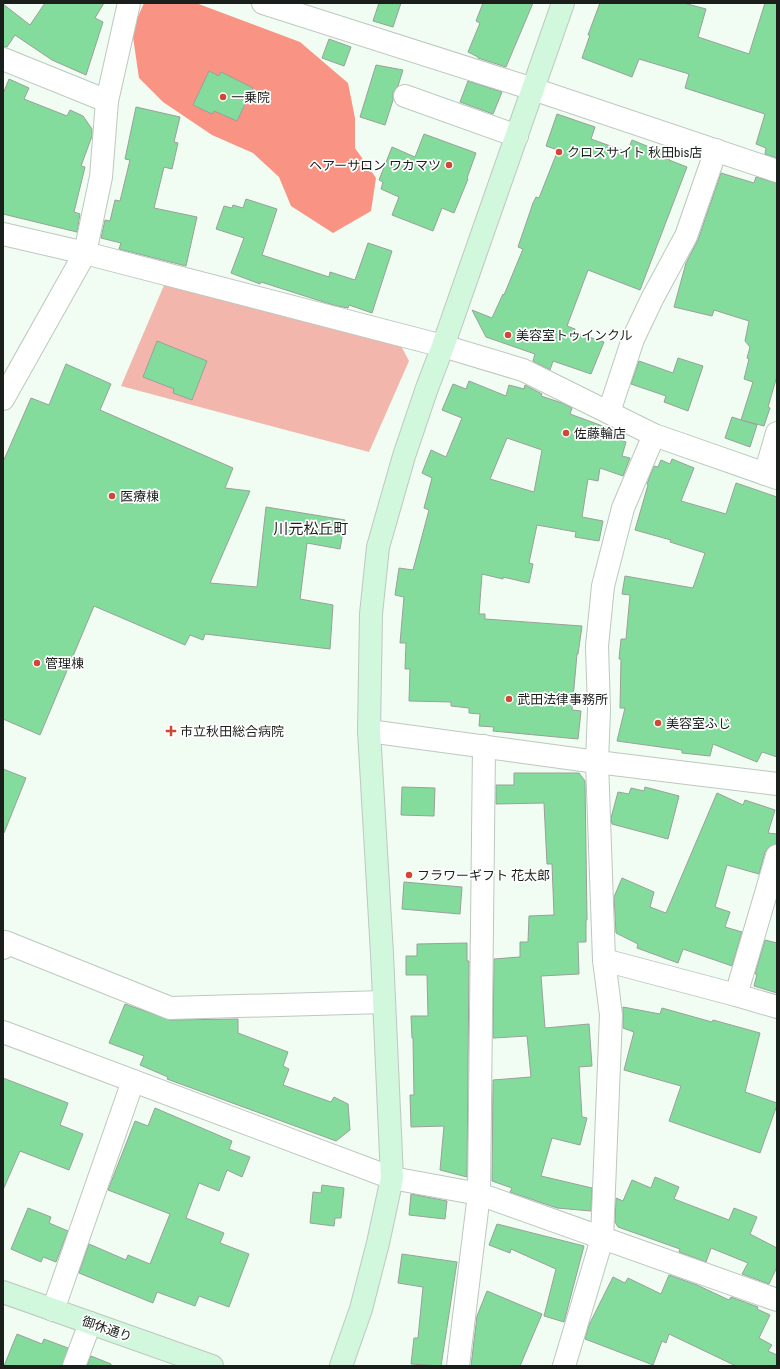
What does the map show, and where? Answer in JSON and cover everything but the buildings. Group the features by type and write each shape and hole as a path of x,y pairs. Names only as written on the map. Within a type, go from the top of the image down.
{"street":[{"path":"3,399 85,253 101,177 107,101 129,3"},
{"path":"263,3 533,88 777,171"},
{"path":"341,1366 361,1309 378,1243 392,1178 369,731 371,614 378,547 404,456 427,388 563,3"},
{"path":"3,60 107,101"},
{"path":"405,96 517,136"},
{"path":"609,412 633,339 652,299 686,236 716,150"},
{"path":"3,234 85,253 443,346 523,370 654,435 771,476 777,433"},
{"path":"564,1366 602,1239 611,1015 604,960 597,762 599,710 597,646 603,586 623,508 654,435"},
{"path":"369,731 597,762 777,784"},
{"path":"458,1366 479,1194 484,746"},
{"path":"736,995 777,856"},
{"path":"3,948 5,942 170,1008 384,1002"},
{"path":"604,960 736,995 777,1008"},
{"path":"3,1032 392,1178 479,1194 777,1300"},
{"path":"53,1310 133,1081"},
{"name":"御休通り","path":"3,1292 212,1366"},
{"path":"74,1366 90,1323"}],"shaded area":[{"path":"144,3 196,3 300,42 348,83 355,118 355,148 376,178 371,211 333,233 291,206 279,177 253,153 212,135 163,102 139,78 132,30"},
{"path":"165,283 398,340 409,361 369,452 121,386"}],"place":[{"name":"一乗院","path":"223,97"},
{"name":"クロスサイト 秋田bis店","path":"559,152"},
{"name":"ヘアーサロン ワカマツ","path":"449,165"},
{"name":"美容室トゥインクル","path":"508,335"},
{"name":"佐藤輪店","path":"566,433"},
{"name":"医療棟","path":"112,496"},
{"name":"管理棟","path":"37,663"},
{"name":"武田法律事務所","path":"509,699"},
{"name":"美容室ふじ","path":"658,723"},
{"name":"市立秋田総合病院","path":"171,731"},
{"name":"フラワーギフト 花太郎","path":"409,875"}],"district":[{"name":"川元松丘町","path":"311,529"}]}
